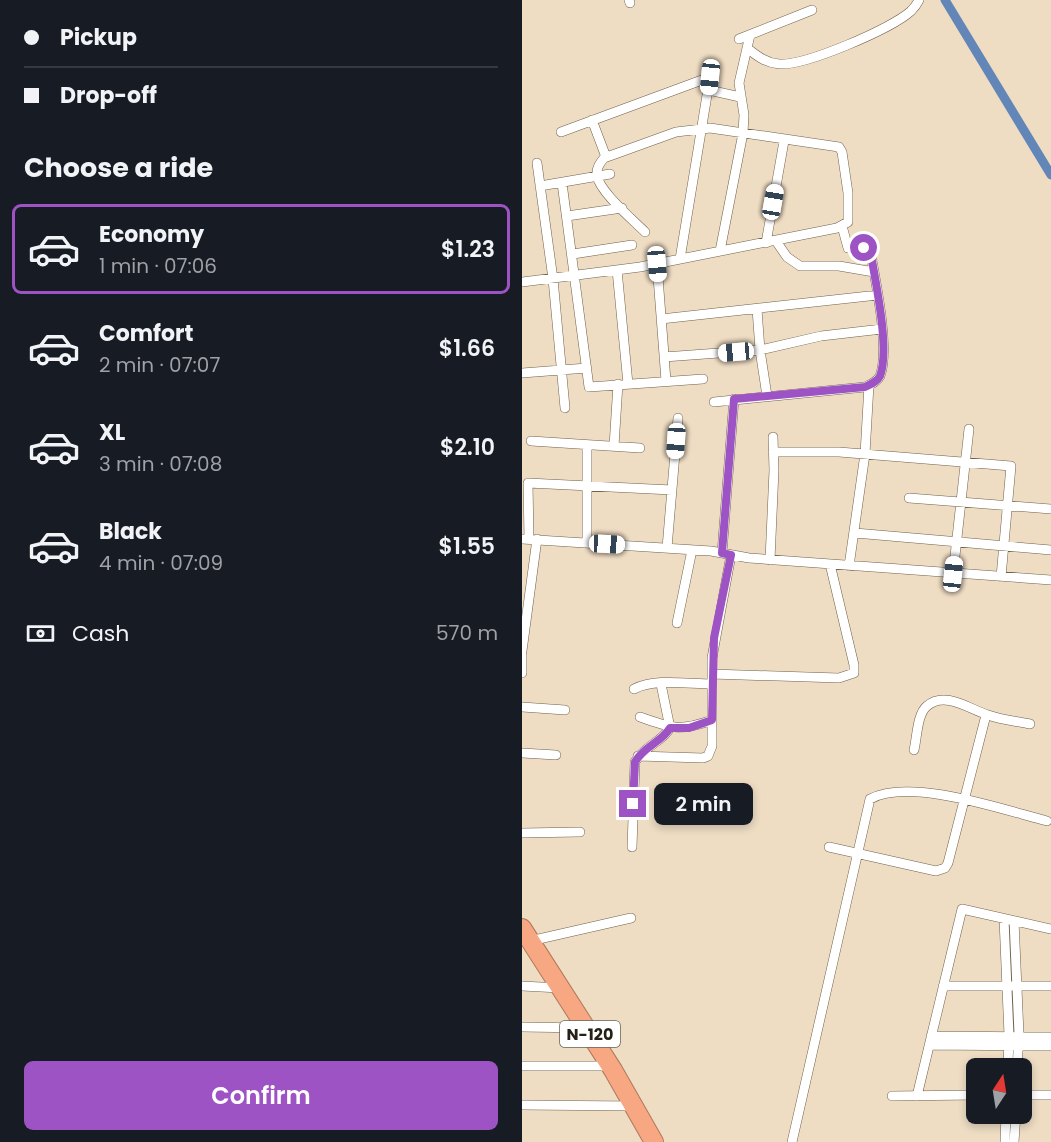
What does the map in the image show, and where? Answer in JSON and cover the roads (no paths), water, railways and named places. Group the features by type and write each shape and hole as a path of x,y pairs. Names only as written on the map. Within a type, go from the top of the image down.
{"highway":[{"name":"N-120","path":"527,940 610,1066 654,1142"}],"street":[{"path":"747,48 767,62 782,64 823,54 896,22 912,10 919,0"},
{"path":"739,39 812,10"},
{"path":"720,251 743,133 744,115 739,83 750,35"},
{"path":"561,132 710,77 680,259"},
{"path":"709,90 740,97"},
{"path":"592,120 606,157"},
{"path":"522,282 657,264 842,226 848,222 849,211 844,160 839,147 702,129 676,132 606,157 598,165 597,177 621,208 645,232"},
{"path":"766,243 784,141"},
{"path":"537,163 553,279 565,408"},
{"path":"540,186 610,174"},
{"path":"562,183 590,387 703,379"},
{"path":"567,216 621,208"},
{"path":"714,402 869,385 879,377 883,363 882,329 869,249 848,248 842,226"},
{"path":"776,241 788,257 800,266 839,266 874,272"},
{"path":"573,254 632,245"},
{"path":"657,264 666,381"},
{"path":"614,446 623,384 617,270"},
{"path":"662,319 878,295"},
{"path":"757,309 767,396"},
{"path":"664,357 760,350 820,336 882,329"},
{"path":"522,373 587,368"},
{"path":"849,566 865,454 869,385"},
{"path":"638,756 702,758 708,756 712,746 714,638 727,554 734,399"},
{"path":"667,548 678,418"},
{"path":"953,574 969,429"},
{"path":"770,560 773,438"},
{"path":"531,441 640,448"},
{"path":"587,445 587,543"},
{"path":"773,453 865,454 1011,466 1001,577"},
{"path":"522,672 529,539 528,483 672,490"},
{"path":"909,498 1051,509"},
{"path":"855,533 1051,550"},
{"path":"529,539 692,549 770,560 1051,580"},
{"path":"676,623 692,549"},
{"path":"634,689 641,686 712,679 839,678 854,673 855,665 830,564"},
{"path":"632,847 635,762 638,756 653,743 665,737 670,728 661,684"},
{"path":"914,750 922,712 933,702 946,700 963,704 986,715 1029,723"},
{"path":"522,707 565,710"},
{"path":"829,847 941,871 948,863 986,715"},
{"path":"640,717 670,728 689,728 712,720"},
{"path":"522,753 556,755"},
{"path":"792,1142 870,799 908,790 965,800 1047,821"},
{"path":"522,833 580,832"},
{"path":"917,1096 962,909 964,907 1051,929"},
{"path":"527,940 630,918"},
{"path":"1009,920 1016,1058"},
{"path":"522,986 560,988"},
{"path":"944,986 1051,986"},
{"path":"522,1027 586,1028"},
{"path":"930,1040 1013,1041 1051,1037"},
{"path":"1013,1041 1051,1046"},
{"path":"1010,1058 1013,1041"},
{"path":"522,1066 610,1066"},
{"path":"892,1096 966,1095"},
{"path":"1032,1095 1051,1095"},
{"path":"522,1105 634,1106"},
{"path":"1005,1142 1006,1124"},
{"path":"1014,1142 1015,1124"}],"waterway":[{"path":"945,0 1051,175"}]}
